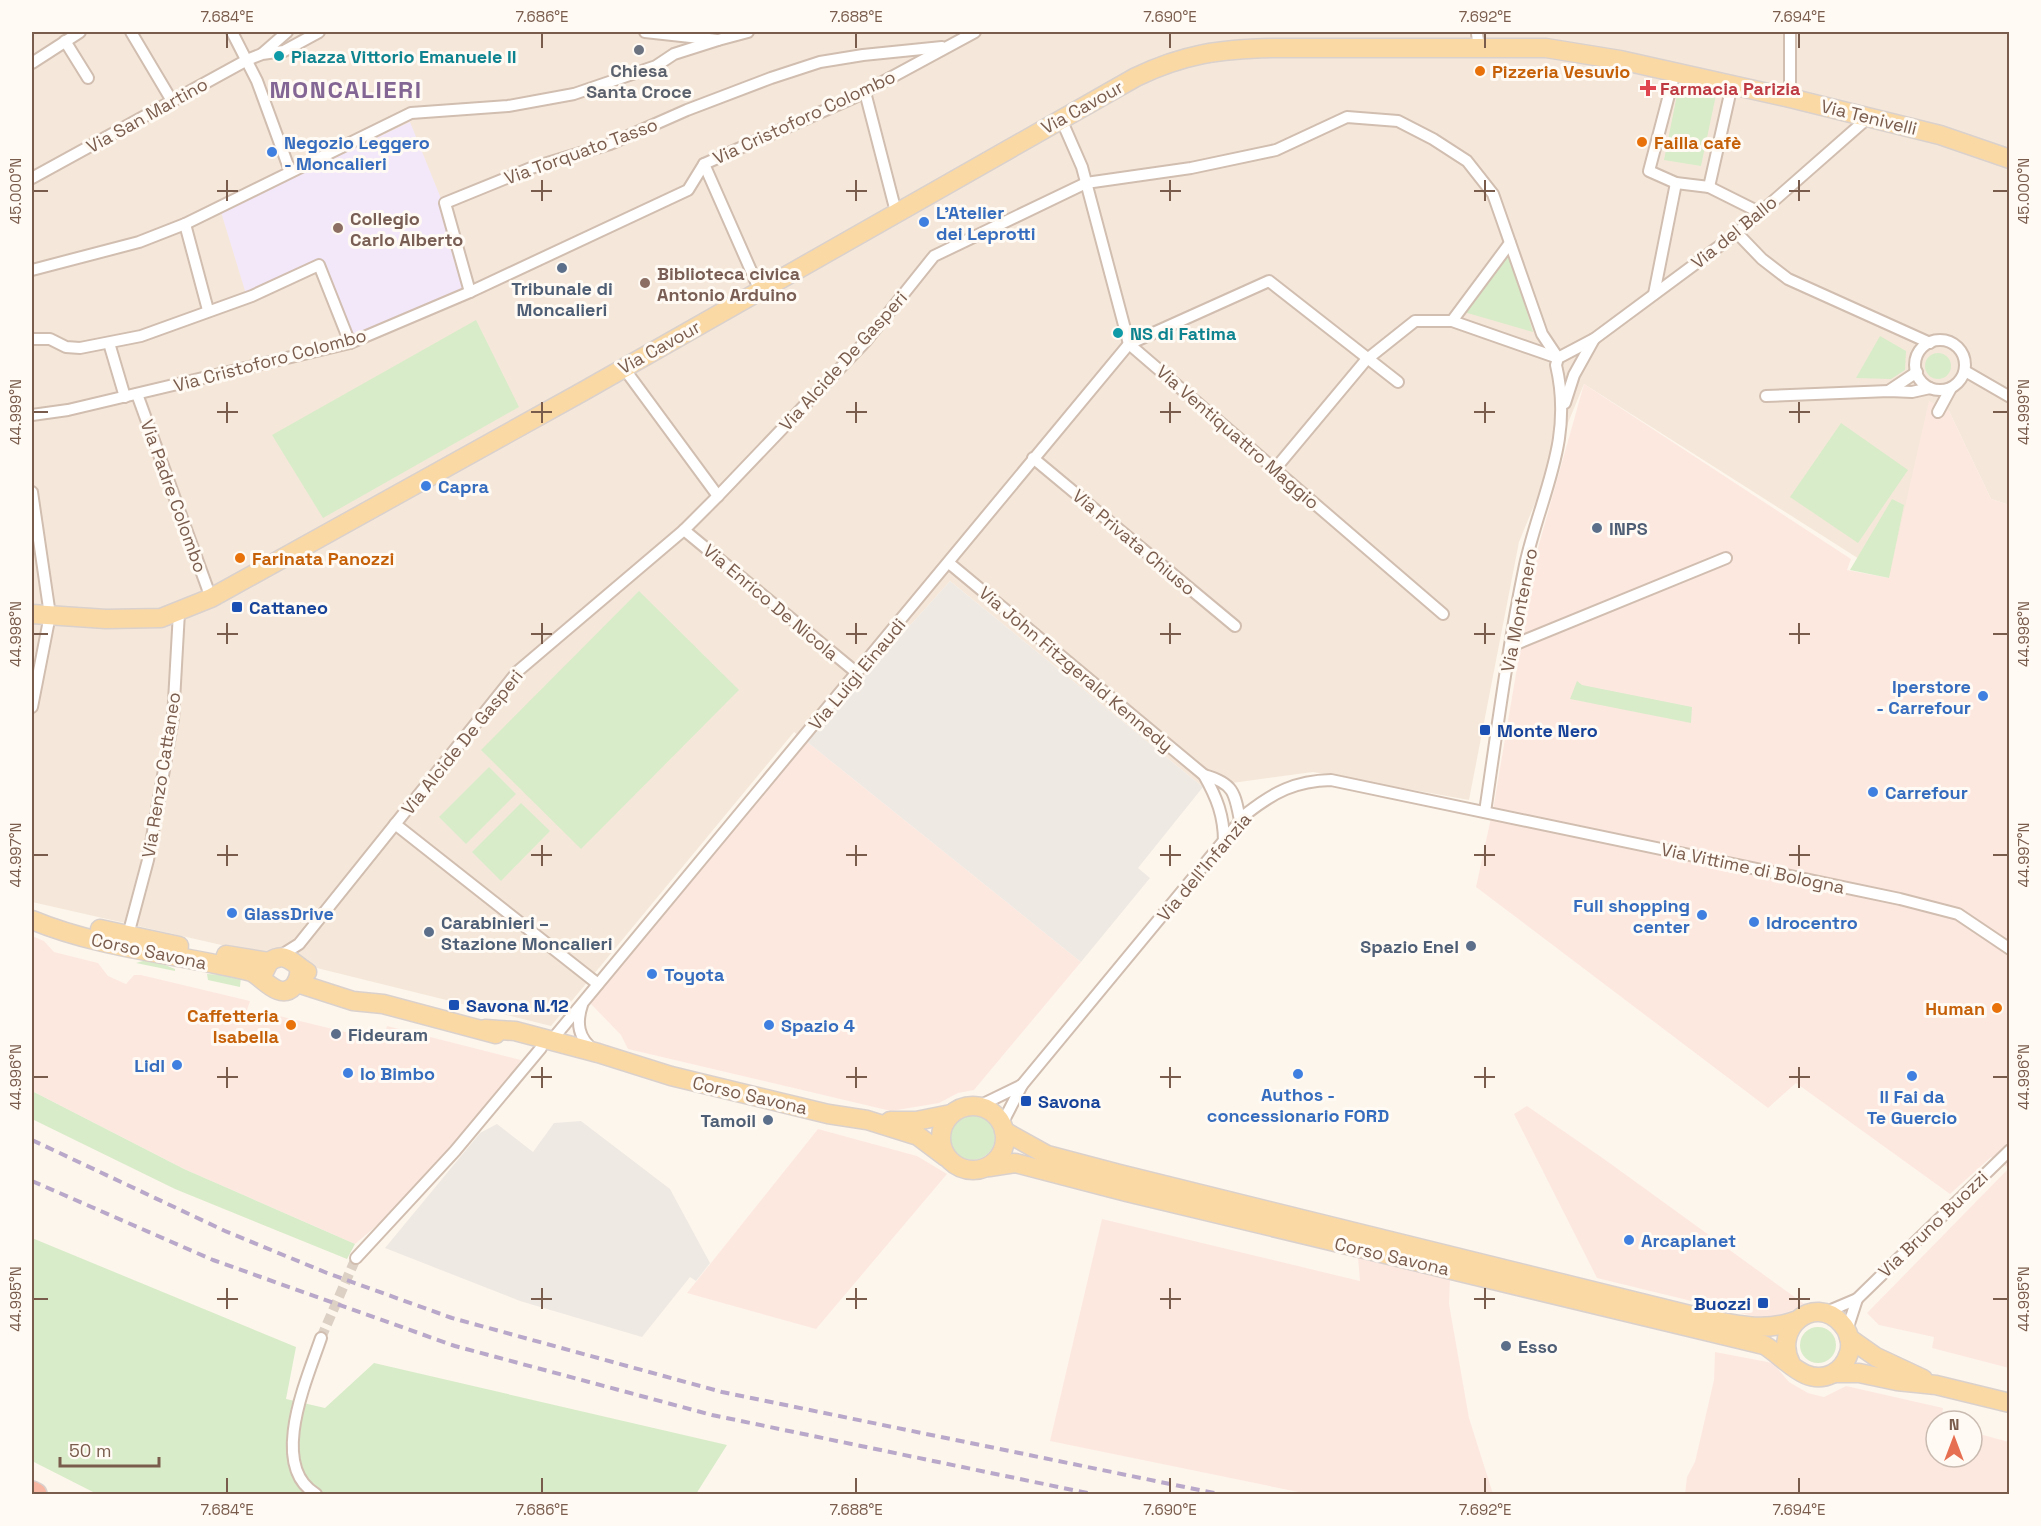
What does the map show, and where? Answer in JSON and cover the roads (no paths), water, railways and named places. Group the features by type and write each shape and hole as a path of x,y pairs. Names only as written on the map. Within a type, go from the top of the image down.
{"highway":[{"path":"32,1492 36,1494"}],"main road":[{"name":"Via Tenivelli","path":"1476,36 1675,72 1790,98 1940,135 2010,159"},
{"name":"Via Cavour","path":"41,614 161,618 211,598 760,291 1061,119 1160,66 1215,50 1476,36"},
{"name":"Corso Savona","path":"32,915 288,966 358,989 383,1004 546,1044 598,1053 634,1066 828,1114 867,1120 916,1121 951,1114"},
{"name":"Corso Savona","path":"32,920 56,930 126,948 252,972 266,980 273,988 281,991 290,989 288,966"},
{"path":"266,980 264,974 288,966"},
{"name":"Corso Savona","path":"546,1044 594,1062 634,1066"},
{"path":"979,1106 988,1110 1003,1127 1005,1140 1000,1155 989,1167 970,1171 952,1164 946,1157 940,1135 951,1114 959,1108 979,1106"},
{"name":"Corso Savona","path":"867,1120 918,1136 946,1157"},
{"name":"Corso Savona","path":"1003,1127 1035,1149 1068,1161 1706,1319 1755,1328 1776,1328 1795,1321"},
{"name":"Corso Savona","path":"989,1167 1015,1163 1764,1345 1791,1364"},
{"path":"1848,1334 1850,1346 1845,1362 1834,1373 1825,1377 1806,1376 1791,1364 1785,1342 1790,1327 1804,1315 1824,1313 1841,1323 1848,1334 1876,1358 1936,1385"},
{"path":"1834,1373 1858,1373 1897,1381 1936,1385 2010,1403"}],"street":[{"path":"32,63 80,32"},
{"path":"131,32 172,101"},
{"path":"232,32 247,60 290,171"},
{"path":"262,54 287,32"},
{"path":"262,54 284,51 319,32"},
{"path":"645,32 718,40"},
{"path":"32,270 138,242 185,224 411,113 508,105 574,94 656,66 674,54 748,32"},
{"name":"Via Cristoforo Colombo","path":"32,414 68,410 350,343 470,292 688,190 704,164 865,92 975,32"},
{"path":"1790,32 1790,98"},
{"path":"65,41 88,78"},
{"name":"Via Torquato Tasso","path":"470,292 445,202 531,168 610,144 687,110 820,62 863,55 947,47"},
{"name":"Via San Martino","path":"32,178 247,60 262,54"},
{"path":"1675,72 1649,171 1676,183 1709,187 1761,213"},
{"path":"1709,187 1732,85"},
{"path":"865,92 896,212"},
{"name":"Via Alcide De Gasperi","path":"288,966 299,944 518,671 684,530 866,341 934,256 1086,183 1191,168 1276,150 1347,117 1398,122 1433,138 1467,161 1493,194 1542,334 1563,356 1578,360 1576,370"},
{"name":"Via del Ballo","path":"1563,356 1594,339 1737,233 1869,117"},
{"path":"1061,119 1071,137 1086,183 1129,344 1269,281 1366,360 1398,382"},
{"path":"704,164 760,291"},
{"path":"1654,294 1676,183"},
{"path":"185,224 208,310"},
{"path":"1737,233 1762,259 1788,279 1930,343"},
{"path":"1452,321 1510,243"},
{"path":"32,339 51,339 66,346 80,348 141,336 252,296 318,265 350,343"},
{"path":"1275,469 1366,360 1415,321 1452,321 1563,356"},
{"path":"1902,332 1917,356 1917,372 1932,388 1938,412 1951,388 1962,378 1965,371 1963,356 1953,344 1937,341 1930,343 1917,356"},
{"name":"Via Montenero","path":"1563,409 1576,370 1594,339"},
{"path":"109,343 125,397"},
{"name":"Via Luigi Einaudi","path":"356,1258 455,1151 583,1002 1129,344"},
{"name":"Via Ventiquattro Maggio","path":"1129,344 1443,614"},
{"name":"Via Montenero","path":"1485,812 1526,563 1559,451 1563,409 1560,374 1556,365 1563,356"},
{"path":"623,367 718,496"},
{"path":"1560,374 1576,370"},
{"path":"1965,371 2010,397"},
{"path":"1889,391 1917,372"},
{"path":"1766,396 1912,392 1932,388 1951,388"},
{"name":"Via Padre Colombo","path":"137,394 211,598"},
{"name":"Via Privata Chiuso","path":"1033,458 1235,626"},
{"path":"32,492 41,614 32,707"},
{"name":"Via Enrico De Nicola","path":"684,530 857,673"},
{"path":"1511,646 1726,558"},
{"name":"Via John Fitzgerald Kennedy","path":"949,562 1204,775 1215,794 1224,818 1224,842"},
{"name":"Via Renzo Cattaneo","path":"128,935 148,860 173,719 179,612"},
{"name":"Via John Fitzgerald Kennedy","path":"1204,775 1222,780 1229,786 1238,807 1240,821"},
{"name":"Via dell'Infanzia","path":"1003,1127 1022,1085 1246,814 1279,790 1313,781 1331,780 1485,812"},
{"name":"Via Vittime di Bologna","path":"1485,812 1935,907 1958,914 2008,950"},
{"path":"395,824 598,984"},
{"path":"288,966 299,944"},
{"path":"583,1002 578,1026 588,1045 598,1053"},
{"name":"Via dell'Infanzia","path":"979,1106 1022,1085"},
{"name":"Via Bruno Buozzi","path":"1824,1313 1857,1299 2009,1150"},
{"name":"Via Bruno Buozzi","path":"1848,1334 1857,1299"},
{"path":"316,1494 297,1473 291,1453 294,1430 306,1383 321,1338"}],"tunnel":[{"path":"321,1338 356,1258"}],"railway":[{"path":"32,1140 225,1231 327,1273 452,1318 722,1392 1219,1494"},
{"path":"32,1181 213,1260 455,1346 712,1415 1092,1494"}],"place":[{"name":"Chiesa Santa Croce","path":"639,50"},
{"name":"Piazza Vittorio Emanuele II","path":"279,56"},
{"name":"Pizzeria Vesuvio","path":"1480,71"},
{"name":"Farmacia Parizia","path":"1648,88"},
{"name":"Failla cafè","path":"1642,142"},
{"name":"Negozio Leggero - Moncalieri","path":"272,152"},
{"name":"L'Atelier dei Leprotti","path":"924,222"},
{"name":"Collegio Carlo Alberto","path":"338,228"},
{"name":"Tribunale di Moncalieri","path":"562,268"},
{"name":"Biblioteca civica Antonio Arduino","path":"645,283"},
{"name":"NS di Fatima","path":"1118,333"},
{"name":"Capra","path":"426,486"},
{"name":"INPS","path":"1597,528"},
{"name":"Farinata Panozzi","path":"240,558"},
{"name":"Cattaneo","path":"237,607"},
{"name":"Iperstore - Carrefour","path":"1983,696"},
{"name":"Monte Nero","path":"1485,730"},
{"name":"Carrefour","path":"1873,792"},
{"name":"GlassDrive","path":"232,913"},
{"name":"Full shopping center","path":"1702,915"},
{"name":"Idrocentro","path":"1754,922"},
{"name":"Carabinieri – Stazione Moncalieri","path":"429,932"},
{"name":"Spazio Enel","path":"1471,946"},
{"name":"Toyota","path":"652,974"},
{"name":"Savona N.12","path":"454,1005"},
{"name":"Human","path":"1997,1008"},
{"name":"Caffetteria Isabella","path":"291,1025"},
{"name":"Spazio 4","path":"769,1025"},
{"name":"Fideuram","path":"336,1034"},
{"name":"Lidl","path":"177,1065"},
{"name":"Io Bimbo","path":"348,1073"},
{"name":"Authos - concessionario FORD","path":"1298,1074"},
{"name":"Il Fai da Te Guercio","path":"1912,1076"},
{"name":"Savona","path":"1026,1101"},
{"name":"Tamoil","path":"768,1120"},
{"name":"Arcaplanet","path":"1629,1240"},
{"name":"Buozzi","path":"1763,1303"},
{"name":"Esso","path":"1506,1346"}],"district":[{"name":"MONCALIERI","path":"346,89"}]}
